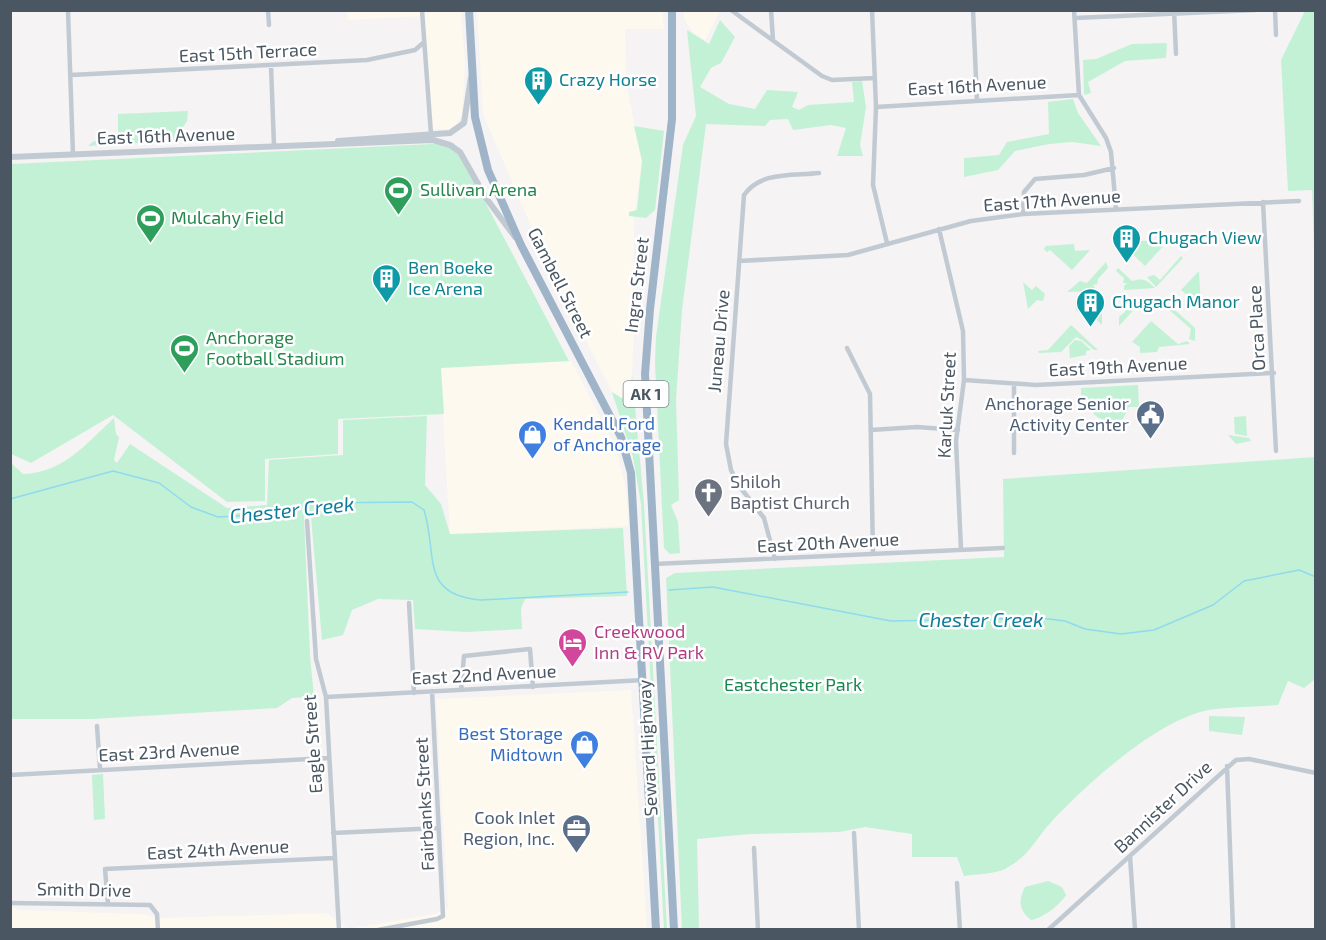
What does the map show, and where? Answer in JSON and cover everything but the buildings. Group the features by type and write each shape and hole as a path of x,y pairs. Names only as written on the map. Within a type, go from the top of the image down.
{"highway":[{"name":"Gambell Street","path":"470,10 475,117 479,140 496,190 521,245 621,437 630,473 637,565"},
{"name":"Ingra Street","path":"654,564 645,374 647,336 672,118 672,10"},
{"name":"Seward Highway","path":"654,564 674,930"},
{"name":"Seward Highway","path":"637,565 656,930"},
{"path":"672,892 679,930"}],"street":[{"path":"68,10 73,154"},
{"path":"268,10 269,25"},
{"path":"422,10 431,134"},
{"path":"731,10 832,80 875,78"},
{"path":"771,10 773,40"},
{"path":"872,10 876,107 873,185 887,243"},
{"path":"973,10 977,101"},
{"path":"1074,10 1079,95 1106,138 1114,168 1116,209"},
{"path":"1075,18 1256,10"},
{"path":"1275,10 1276,35"},
{"path":"1174,12 1176,54"},
{"name":"East 15th Terrace","path":"71,75 376,59 415,50 423,43"},
{"path":"271,66 274,146"},
{"name":"East 16th Avenue","path":"323,144 352,138 450,133 464,123 473,66"},
{"name":"East 16th Avenue","path":"876,107 1079,95"},
{"name":"East 16th Avenue","path":"10,157 433,140 450,145 460,152 486,198 521,245"},
{"path":"1023,214 1024,192 1035,180 1084,176 1114,168"},
{"name":"Juneau Drive","path":"775,559 764,518 740,487 731,470 726,444 744,195 751,185 765,178 819,173"},
{"name":"East 17th Avenue","path":"739,261 848,255 939,229 1023,214 1299,201"},
{"name":"Orca Place","path":"1263,202 1274,373 1276,451"},
{"name":"Karluk Street","path":"939,229 963,331 964,380 958,430 961,549"},
{"path":"847,348 870,394 873,555"},
{"name":"East 19th Avenue","path":"964,380 1014,384 1274,373"},
{"path":"1014,384 1014,453"},
{"path":"871,430 917,427 958,430"},
{"name":"Eagle Street","path":"307,521 316,659 326,697 339,930"},
{"name":"East 20th Avenue","path":"654,564 1003,548"},
{"path":"409,603 414,693"},
{"path":"461,690 464,656 530,649 533,687"},
{"name":"East 22nd Avenue","path":"326,697 644,680"},
{"name":"Fairbanks Street","path":"378,930 443,916 432,691"},
{"path":"97,726 100,769"},
{"name":"East 23rd Avenue","path":"10,775 328,758"},
{"name":"Bannister Drive","path":"1048,930 1236,760 1249,759 1316,773"},
{"path":"1227,766 1233,930"},
{"path":"333,833 439,828"},
{"path":"854,834 860,930"},
{"path":"754,848 758,930"},
{"path":"1130,856 1135,930"},
{"name":"East 24th Avenue","path":"108,904 105,869 334,858"},
{"path":"957,883 960,930"},
{"name":"Smith Drive","path":"10,903 150,905 156,909 158,930"}],"shaded area":[{"path":"347,11 461,11 465,62 462,115 455,129 431,129 422,16 348,20"},
{"path":"477,11 662,11 664,29 625,29 626,82 642,161 634,216 634,328 631,397 627,400 612,392 548,266 483,114"},
{"path":"684,11 720,11 705,40 693,32 684,19"},
{"name":"Kendall Ford of Anchorage","path":"571,361 616,447 626,489 629,526 450,535 440,368"},
{"path":"631,690 647,929 11,930 10,905 18,910 143,914 160,918 327,913 348,929 435,914 448,908 436,699"}],"green space":[{"path":"1305,11 1316,11 1315,278 1312,190 1288,191 1281,60"},
{"path":"720,20 735,37 721,63 711,68 700,87 729,104 755,109 767,90 798,92 792,107 799,110 808,105 854,102 852,82 862,81 866,107 860,145 863,156 837,156 846,128 831,125 793,130 788,119 770,120 765,126 706,124 682,310 676,400 679,500 671,505 678,522 680,553 670,554 664,548 655,363 656,337 683,145 696,116 687,30 709,44"},
{"path":"1167,43 1166,58 1125,61 1088,82 1091,93 1084,95 1083,60 1096,59 1132,44"},
{"path":"1073,99 1078,113 1101,146 1072,142 1015,151 998,170 964,177 964,158 999,155 1007,142 1049,134 1048,102"},
{"path":"188,111 187,121 181,130 190,140 88,146 94,141 118,140 118,114"},
{"path":"634,126 664,131 655,210 646,218 629,216 629,212 637,210 642,161"},
{"path":"454,143 569,361 441,368 444,414 338,419 338,454 265,459 265,501 227,502 113,415 31,463 11,454 11,164"},
{"path":"1164,240 1166,243 1145,266 1120,242"},
{"path":"1074,244 1075,251 1090,250 1072,270 1050,250 1047,252 1044,249 1046,246"},
{"path":"1181,256 1183,258 1156,287 1147,277 1154,275 1160,280"},
{"path":"1106,262 1108,268 1098,279 1097,284 1093,285 1097,291 1067,292 1080,281 1087,283"},
{"path":"1118,268 1132,281 1144,280 1155,288 1124,290 1127,283 1123,283 1124,278 1116,271"},
{"path":"1199,271 1201,307 1181,290"},
{"path":"1023,282 1032,290 1036,286 1045,294 1043,301 1037,300 1028,309"},
{"path":"1146,297 1149,304 1144,310 1138,305 1119,326 1119,317 1125,312 1125,298"},
{"path":"1097,300 1098,306 1102,306 1102,325 1084,308 1079,313 1076,310 1075,301"},
{"path":"1168,304 1195,328 1195,341 1189,339 1191,329 1166,307"},
{"path":"1151,321 1178,344 1187,341 1190,344 1159,347 1157,352 1140,353 1140,347 1132,342"},
{"path":"1071,325 1098,350 1094,350 1076,337 1061,352 1039,353 1038,351 1048,350"},
{"path":"1075,340 1081,341 1091,350 1086,351 1086,355 1070,358 1069,346"},
{"path":"632,374 644,504 667,929 664,929 641,504 633,457 612,392 621,398 631,397"},
{"path":"1138,385 1139,407 1129,407 1123,419 1111,421 1101,419 1093,413 1088,402 1081,400 1081,388"},
{"path":"427,416 425,485 441,504 450,534 623,528 627,596 525,599 521,608 522,629 466,632 415,629 413,600 378,599 352,610 343,635 322,640 311,517 304,517 314,697 292,698 277,708 92,719 11,719 11,463 23,474 37,472 62,463 114,418 116,434 119,437 114,460 117,463 130,444 227,508 267,505 269,460 343,455 343,420"},
{"path":"1246,416 1247,436 1235,434 1234,417"},
{"path":"1228,435 1249,438 1251,441 1236,444"},
{"name":"Eastchester Park","path":"1315,457 1315,679 1304,688 1288,681 1278,705 1207,710 1181,719 1161,730 1121,758 1084,790 1053,820 1021,858 1014,864 996,872 964,876 957,857 912,857 912,834 865,827 839,832 750,834 697,839 699,929 682,929 666,578 675,573 1004,557 1003,479"},
{"path":"1209,716 1245,717 1242,735 1209,731"},
{"path":"103,774 105,819 94,820 92,775"},
{"path":"1048,881 1062,887 1066,895 1051,910 1031,920 1024,913 1021,905 1025,887"}],"waterway":[{"name":"Chester Creek","path":"10,499 113,471 159,483 191,507 218,517 251,515 320,503 412,502 424,510 434,570 439,581 448,590 461,597 481,600 628,592"},
{"name":"Chester Creek","path":"669,590 713,587 891,621 1041,618 1065,621 1085,629 1121,634 1154,630 1213,605 1244,581 1299,570 1316,577"}],"place":[{"name":"Crazy Horse","path":"538,106"},
{"name":"Sullivan Arena","path":"399,216"},
{"name":"Mulcahy Field","path":"150,244"},
{"name":"Chugach View","path":"1127,264"},
{"name":"Ben Boeke Ice Arena","path":"387,304"},
{"name":"Chugach Manor","path":"1091,328"},
{"name":"Anchorage Football Stadium","path":"185,374"},
{"name":"Anchorage Senior Activity Center","path":"1150,440"},
{"name":"Kendall Ford of Anchorage","path":"532,460"},
{"name":"Shiloh Baptist Church","path":"709,518"},
{"name":"Creekwood Inn & RV Park","path":"573,668"},
{"name":"Best Storage Midtown","path":"584,770"},
{"name":"Cook Inlet Region, Inc.","path":"576,854"}]}
